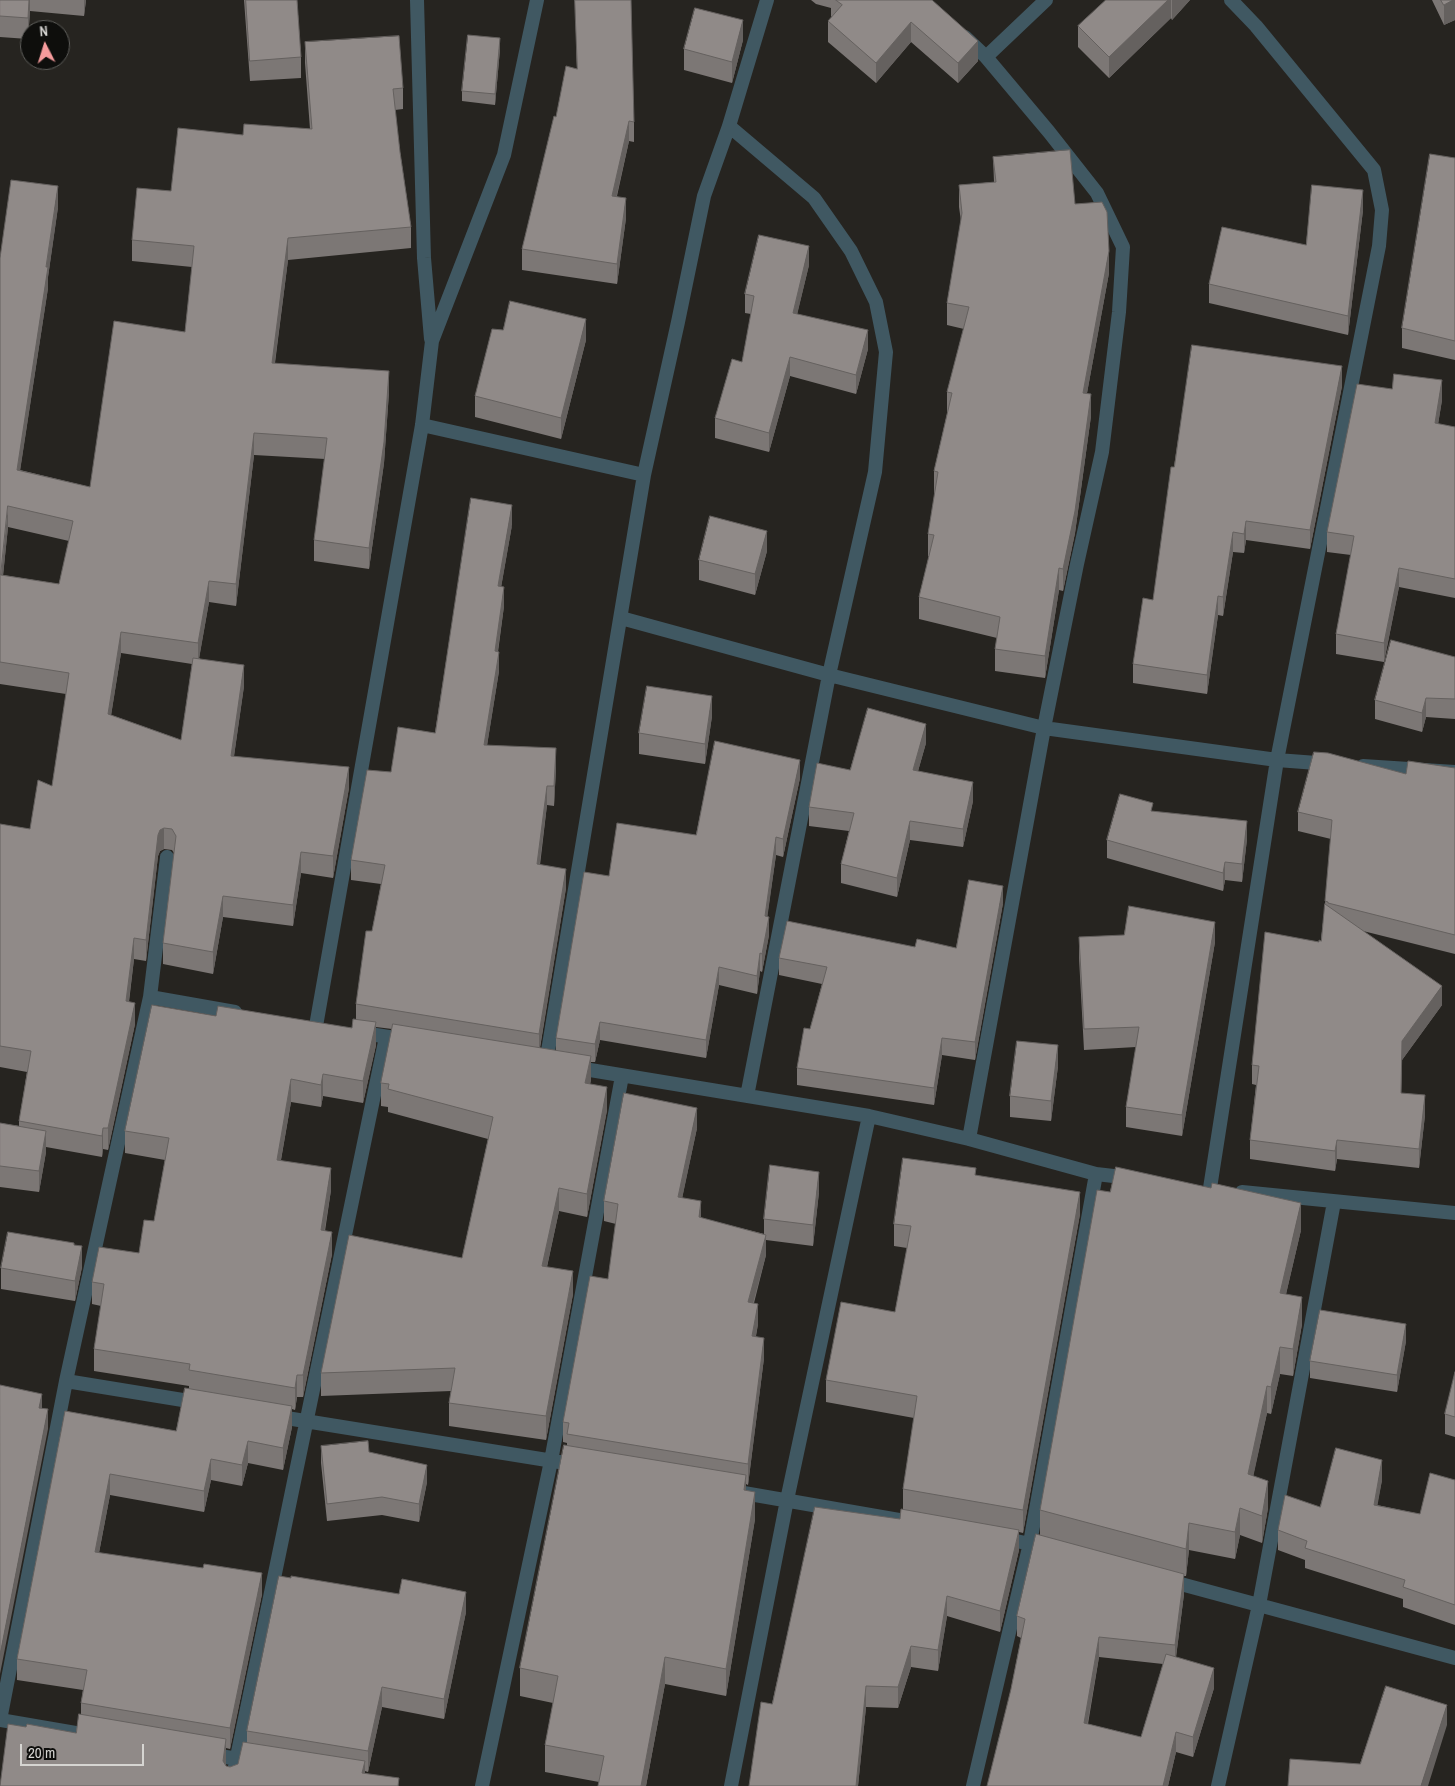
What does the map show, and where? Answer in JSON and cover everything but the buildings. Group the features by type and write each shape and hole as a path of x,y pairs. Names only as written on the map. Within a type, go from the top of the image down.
{"street":[{"path":"417,0 424,258 432,342 422,425 311,1026 424,1043"},
{"path":"432,342 504,155 537,0"},
{"path":"767,0 729,126 704,196 644,475 621,618 541,1062 869,1116 969,1139 1096,1174 1144,1180"},
{"path":"986,57 1046,0"},
{"path":"1230,0 1256,26 1374,170 1382,210 1378,246 1276,760 1214,1189 1455,1213"},
{"path":"951,25 986,57 1096,193 1122,247 1119,312 1102,452 1044,728 969,1139"},
{"path":"729,126 814,198 846,244 876,302 886,352 875,472 829,675 747,1096"},
{"path":"422,425 644,475"},
{"path":"621,618 829,675 1044,728 1276,760 1455,772"},
{"path":"108,1738 0,1720 66,1381 150,997 167,857"},
{"path":"150,997 247,1014"},
{"path":"231,1786 386,1037"},
{"path":"482,1786 551,1461 622,1076"},
{"path":"731,1786 787,1500 869,1116"},
{"path":"973,1786 1030,1542 1096,1174"},
{"path":"1218,1786 1259,1605 1334,1202"},
{"path":"66,1381 211,1405"},
{"path":"259,1413 590,1467"},
{"path":"728,1490 913,1522"},
{"path":"991,1536 1030,1542 1068,1553"},
{"path":"1154,1576 1455,1658"},
{"path":"197,1752 266,1764"}]}
